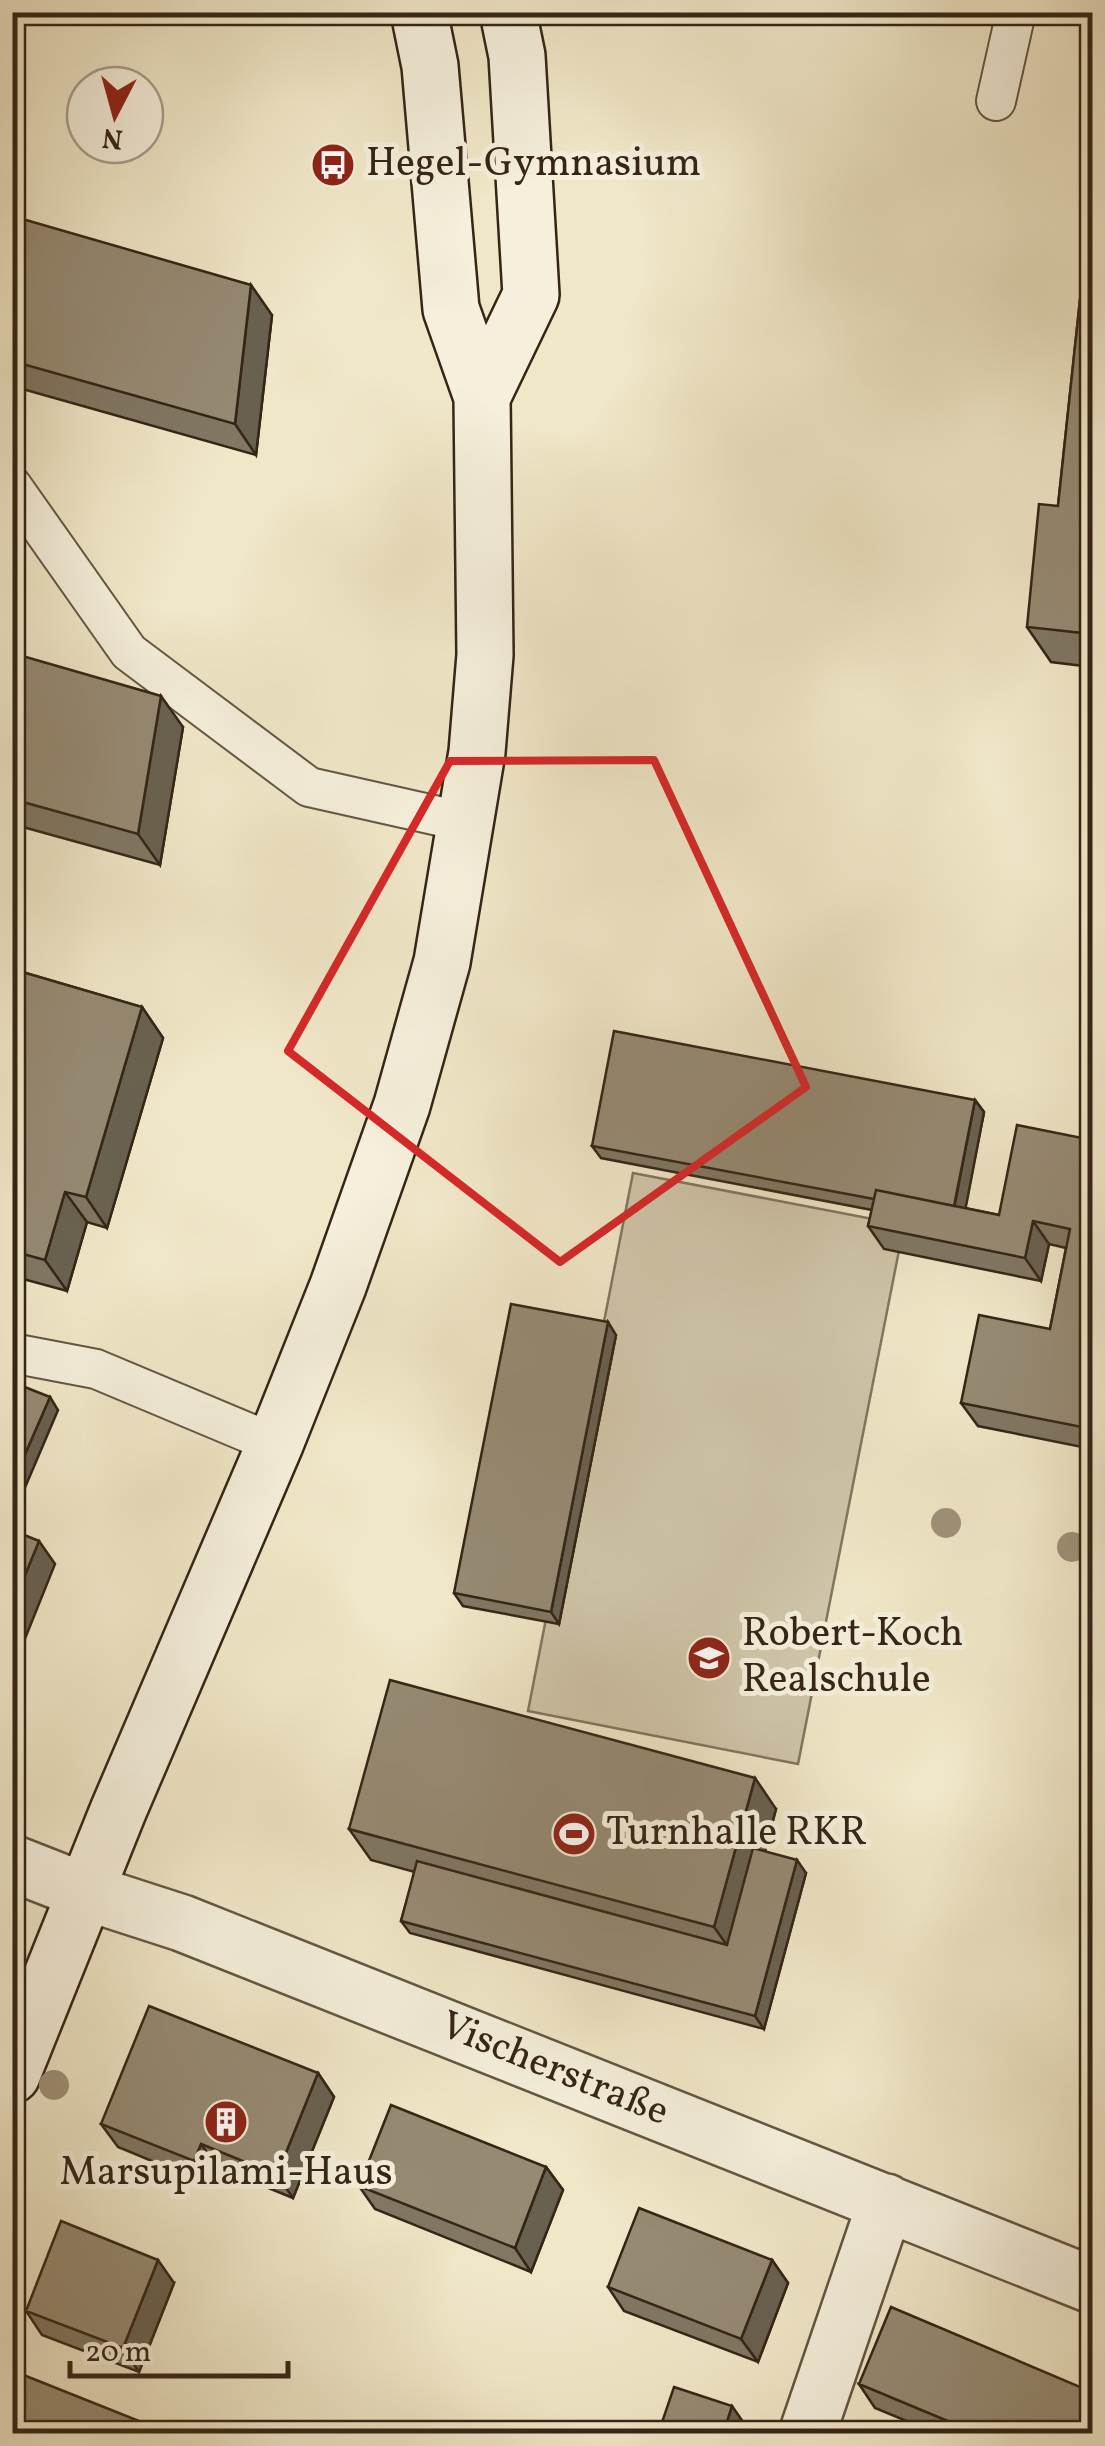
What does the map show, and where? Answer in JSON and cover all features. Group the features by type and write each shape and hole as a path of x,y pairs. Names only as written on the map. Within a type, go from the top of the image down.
{"main road":[{"path":"12,2075 338,1286 402,1104 442,962 478,752 485,655 482,397 451,309 430,66 420,12"},
{"path":"482,397 531,295 517,56 508,12"},
{"name":"Vischerstraße","path":"12,1863 182,1923 1092,2285"},
{"path":"807,2434 886,2202"}],"lane":[{"path":"996,101 1016,12"},
{"path":"12,486 129,652 309,787 465,822"},
{"path":"12,1353 96,1369 275,1444"}],"highlighted area":[{"path":"654,760 806,1087 560,1262 288,1051 450,761"}],"shaded area":[{"path":"633,1173 904,1225 798,1764 528,1711"}],"building":[{"path":"1092,187 1092,634 1027,627 1039,504 1058,506"},
{"path":"12,216 251,285 235,424 12,361"},
{"path":"12,653 161,696 138,834 12,799"},
{"path":"12,969 142,1007 86,1197 65,1192 45,1260 12,1251"},
{"path":"614,1031 975,1100 954,1206 876,1190 874,1199 592,1146"},
{"path":"1017,1125 1092,1140 1092,1429 961,1403 979,1315 1050,1329 1070,1229 1033,1221 1025,1258 868,1226 876,1190 999,1215"},
{"path":"511,1304 608,1322 551,1612 454,1593"},
{"path":"12,1382 50,1397 12,1484"},
{"path":"12,1530 39,1541 12,1607"},
{"name":"Turnhalle RKR","path":"390,1680 755,1778 714,1927 349,1829"},
{"path":"753,1848 797,1860 755,2016 401,1921 417,1861 727,1945"},
{"name":"Marsupilami-Haus","path":"149,2006 318,2073 277,2175 201,2144 194,2161 101,2124"},
{"path":"391,2105 546,2167 515,2248 359,2186"},
{"path":"639,2208 772,2260 741,2339 608,2287"},
{"path":"61,2221 158,2260 123,2348 26,2311"},
{"path":"891,2307 1092,2392 1092,2404 1080,2434 973,2434 859,2384"},
{"path":"21,2374 154,2427 151,2434 12,2434 12,2395"},
{"path":"674,2387 732,2406 723,2434 658,2434"}],"place":[{"name":"Hegel-Gymnasium","path":"333,165"},
{"name":"Robert-Koch Realschule","path":"709,1658"},
{"name":"Turnhalle RKR","path":"574,1834"},
{"name":"Marsupilami-Haus","path":"226,2122"}]}
